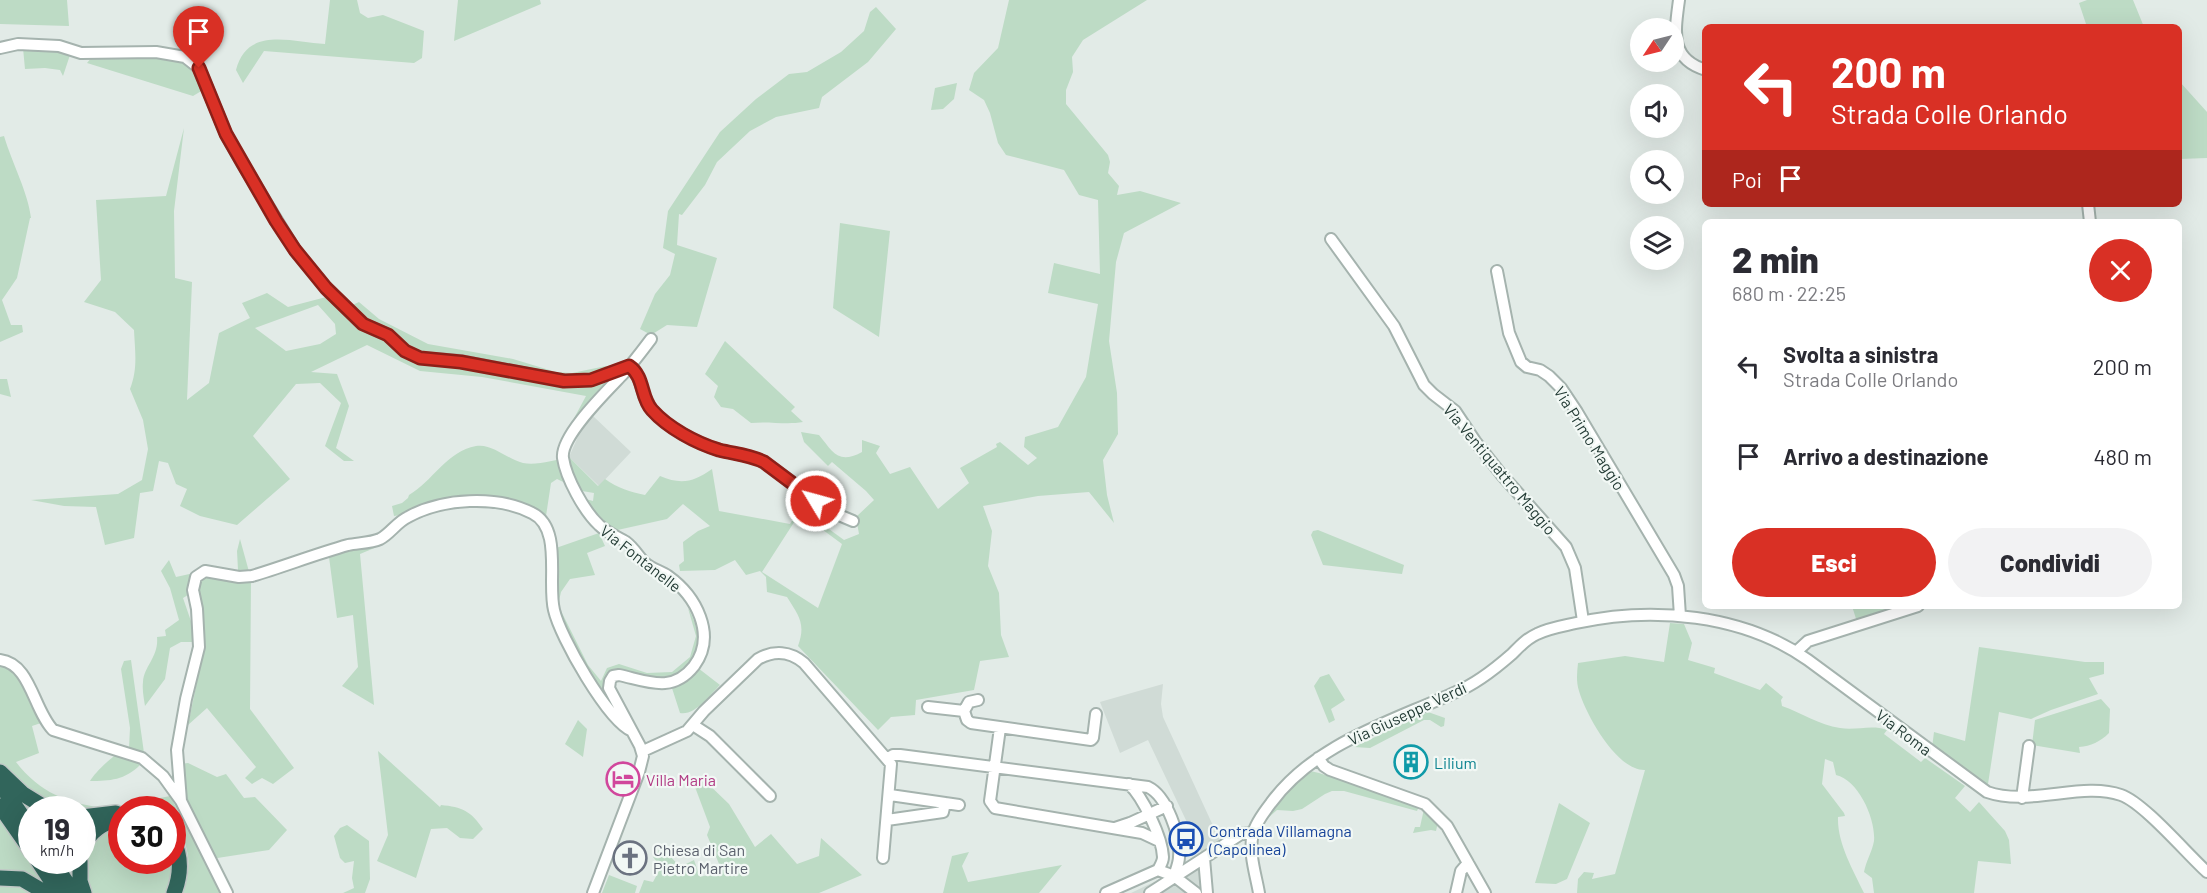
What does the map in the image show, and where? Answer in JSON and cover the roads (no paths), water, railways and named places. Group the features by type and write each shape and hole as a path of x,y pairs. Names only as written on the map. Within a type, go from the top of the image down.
{"highway":[{"path":"0,772 26,796"},
{"path":"0,784 18,810"},
{"path":"0,806 18,832"},
{"path":"47,874 59,893"},
{"path":"61,874 74,893"},
{"path":"79,874 84,893"},
{"path":"174,893 179,874"},
{"path":"0,878 22,879 46,893"}],"street":[{"path":"1679,0 1676,27 1680,53 1691,64 1702,68"},
{"path":"0,48 18,44 59,46 80,53 156,52 185,57 199,68 226,134 295,250 326,288 363,324 388,335 405,351 420,358 461,362 564,381 591,380 629,366 637,372 648,405 663,420 700,442 764,462 834,513 853,521"},
{"name":"Via Ventiquattro Maggio","path":"1331,239 1390,319 1428,390 1455,411 1500,474 1566,547 1575,568 1583,621"},
{"name":"Via Primo Maggio","path":"1497,271 1505,315 1518,357 1527,368 1540,370 1549,376 1561,388 1577,412 1674,575 1679,595 1680,616"},
{"name":"Via Fontanelle","path":"642,751 609,688 610,681 614,676 619,675 658,684 678,680 695,664 705,645 702,620 685,591 666,575 644,562 629,544 599,525 577,495 563,458 566,446 578,424 602,393 629,366 651,339"},
{"path":"181,796 177,750 186,699 199,647 197,609 193,590 196,577 205,571 239,577 252,576 348,545 381,539 398,522 434,505 447,502 512,505 541,518 549,532 551,545 554,608 570,651 597,692 626,728 632,731"},
{"path":"1796,652 1808,641 1909,609"},
{"name":"Via Roma","path":"1583,621 1620,616 1680,616 1739,627 1765,636 1796,652 1980,789 1995,795 2022,798 2097,792 2119,794 2144,811 2207,873"},
{"name":"Via Giuseppe Verdi","path":"1253,833 1267,808 1289,780 1318,758 1380,724 1459,691 1488,672 1536,634 1583,621"},
{"path":"593,893 639,773 642,751 681,735 758,659 766,654 783,653 804,663 888,758 891,764 895,796 893,819 883,858"},
{"path":"0,660 12,662 21,669 45,722 53,730 142,758 163,776 177,796"},
{"path":"978,700 969,702 964,711 967,720 971,723 1091,740 1096,714"},
{"path":"928,707 964,711"},
{"path":"693,725 710,736 770,796"},
{"path":"1000,728 990,801 995,808 1142,833 1159,841"},
{"path":"2022,798 2029,746"},
{"path":"888,758 900,755 1128,784 1153,790 1167,806 1178,842 1179,857 1174,876"},
{"path":"1318,758 1330,770 1425,804 1447,826 1482,892"},
{"path":"1128,784 1138,793 1159,841 1162,857 1158,870"},
{"path":"895,796 959,805"},
{"path":"893,819 943,812 945,803"},
{"path":"1113,828 1167,806"},
{"path":"186,811 227,893"},
{"path":"1150,893 1241,834 1253,833 1253,857 1259,893"},
{"path":"1206,857 1207,893"},
{"path":"1456,893 1461,871 1468,862"},
{"path":"1106,893 1158,870 1174,876 1196,893"}],"place":[{"name":"Lilium","path":"1411,762"},
{"name":"Villa Maria","path":"623,779"},
{"name":"Contrada Villamagna (Capolinea)","path":"1186,839"},
{"name":"Chiesa di San Pietro Martire","path":"630,858"}]}
